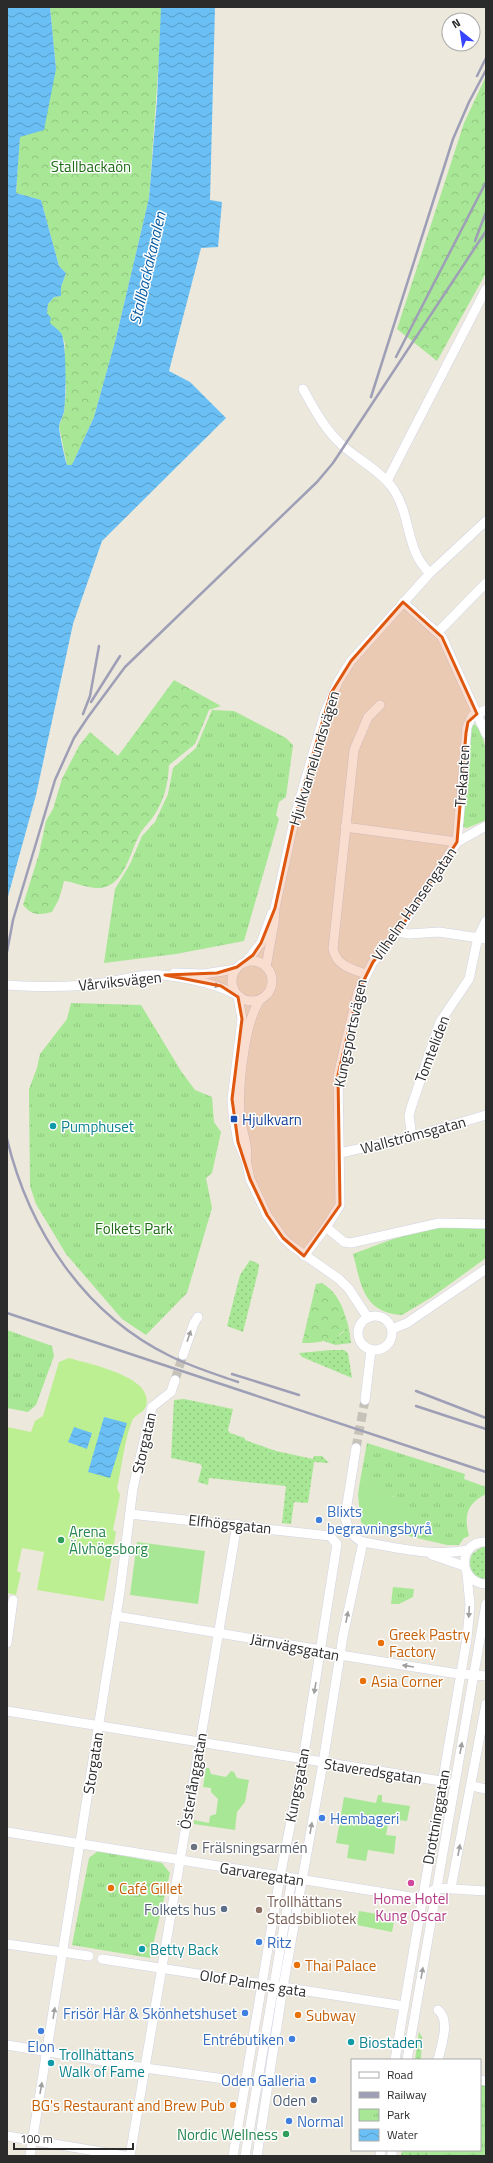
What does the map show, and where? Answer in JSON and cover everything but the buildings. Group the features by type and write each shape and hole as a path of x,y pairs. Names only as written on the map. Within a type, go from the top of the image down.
{"street":[{"path":"387,482 486,289"},
{"path":"302,389 316,413 333,436 387,482 401,503 419,562 430,573"},
{"name":"Hjulkvarnelundsvägen","path":"266,967 274,924 275,908 296,812 331,693 351,661 430,573 486,521"},
{"path":"438,632 485,586"},
{"path":"404,602 438,632 449,648 482,712 486,734"},
{"name":"Kungsportsvägen","path":"304,1256 326,1228 340,1206 338,1075 358,992 366,974 339,962 335,957 333,949 354,750 368,717 380,705"},
{"name":"Trekanten","path":"457,842 468,722 472,716 482,712"},
{"name":"Vilhelm Hansengatan","path":"366,974 373,962 398,932 457,842 486,826"},
{"path":"345,827 457,842"},
{"name":"Hjulkvarnelundsvägen","path":"246,962 261,943 275,908"},
{"name":"Tomteliden","path":"412,1137 409,1116 427,1059 440,1022 469,979 486,921"},
{"path":"398,932 409,934 439,932 482,938"},
{"path":"165,975 174,973 217,973 236,969 246,962 258,962 266,967 271,974 272,983 267,995 260,1000 250,1020 241,1086 240,1117 247,1152 246,1160"},
{"path":"236,969 231,980 237,995 242,1019 232,1107 238,1142 246,1160 250,1179 267,1215 283,1238 304,1256 339,1279 349,1289 368,1318"},
{"name":"Vårviksvägen","path":"7,985 25,986 102,983 136,977 165,975 221,986 237,995"},
{"path":"237,995 247,1001 260,1000"},
{"name":"Wallströmsgatan","path":"340,1153 412,1137 486,1115"},
{"path":"326,1228 344,1242 351,1243 373,1240 439,1223 486,1224"},
{"path":"392,1329 407,1323 486,1269"},
{"path":"183,1355 194,1323 198,1317"},
{"path":"368,1318 382,1318 392,1329 391,1340 388,1345 383,1348 371,1350 363,1344 359,1335 360,1325 368,1318"},
{"path":"365,1400 371,1350"},
{"name":"Storgatan","path":"30,2156 99,1727 133,1488 152,1406 171,1392 175,1380"},
{"path":"356,1448 345,1517 350,1531 357,1539 363,1542 422,1551 450,1553 468,1550 478,1543 486,1542"},
{"name":"Elfhögsgatan","path":"130,1514 237,1524 330,1536"},
{"name":"Österlånggatan","path":"130,2156 237,1524"},
{"name":"Kungsgatan","path":"233,2156 280,1877 303,1760 321,1650 336,1549 335,1539 330,1536"},
{"name":"Kungsgatan","path":"245,2156 278,1987 302,1881 340,1655 363,1542"},
{"name":"Drottninggatan","path":"395,2059 461,1673 470,1605 464,1560 468,1550"},
{"path":"422,1551 465,1570 475,1581 486,1584"},
{"path":"7,1643 13,1600"},
{"name":"Drottninggatan","path":"407,2059 454,1784 485,1617 486,1604"},
{"name":"Järnvägsgatan","path":"116,1616 321,1650 366,1660 486,1676"},
{"name":"Drottninggatan","path":"452,1888 486,1704"},
{"name":"Staveredsgatan","path":"7,1711 454,1784"},
{"path":"472,1786 486,1789"},
{"name":"Garvaregatan","path":"7,1832 302,1881 422,1897"},
{"name":"Kungsgatan","path":"257,2156 292,1879"},
{"path":"422,1897 437,1888 486,1891"},
{"path":"7,1944 89,1956"},
{"name":"Olof Palmes gata","path":"102,1959 404,2006"},
{"path":"438,2010 443,2014 445,2021 438,2059"},
{"path":"7,2045 145,2068 246,2082"},
{"path":"7,2136 124,2156"}],"highlighted area":[{"path":"403,602 442,637 477,714 468,722 466,733 457,842 398,932 373,962 358,992 338,1075 340,1205 304,1256 283,1238 267,1215 250,1179 238,1142 232,1099 242,1019 238,997 221,986 165,975 217,973 237,967 253,955 261,943 275,908 296,812 331,693 351,661"}],"green space":[{"name":"Stallbackaön","path":"50,7 161,7 162,16 149,198 116,338 94,417 72,465 67,465 59,426 64,413 66,391 64,362 65,343 61,333 49,323 47,313 48,304 54,297 61,296 61,287 66,273 59,266 41,200 16,193 20,136 56,69"},
{"path":"486,76 486,273 437,361 397,329 464,123"},
{"path":"174,680 221,706 209,710 195,744 169,765 168,779 163,799 153,817 136,841 126,867 121,875 108,886 100,888 64,881 59,899 52,912 36,914 26,909 23,905 39,854 46,821 53,809 62,779 79,746 90,732 118,756"},
{"path":"212,710 234,711 286,738 293,745 286,797 279,802 276,815 279,819 244,941 176,954 104,963 115,889 130,864 142,836 155,822 168,794 173,768 196,748"},
{"path":"474,724 480,731 484,741 486,754 486,820 467,828 463,827 471,726"},
{"name":"Folkets Park","path":"71,1003 141,1005 181,1071 195,1090 212,1097 214,1122 221,1132 212,1173 206,1178 212,1208 187,1293 146,1335 122,1319 66,1254 36,1204 30,1186 29,1089 37,1068 40,1054 67,1019"},
{"path":"438,1226 486,1228 486,1258 432,1297 402,1315 389,1313 379,1309 371,1303 362,1286 353,1254 390,1240"},
{"path":"250,1260 259,1264 243,1332 227,1326 240,1275"},
{"path":"322,1283 336,1296 342,1306 348,1324 345,1330 340,1334 328,1340 302,1343 316,1284"},
{"path":"348,1324 351,1343 335,1345 324,1341 342,1334"},
{"path":"7,1330 52,1346 54,1356 36,1405 28,1412 7,1408"},
{"path":"344,1350 348,1353 352,1378 302,1357 299,1353"},
{"path":"69,1358 104,1368 131,1379 140,1387 146,1396 146,1406 132,1421 125,1446 117,1488 120,1495 113,1530 116,1532 104,1601 37,1590 44,1552 22,1548 17,1571 21,1573 16,1595 7,1593 7,1427 31,1432 35,1421 43,1416 59,1362"},
{"path":"184,1399 233,1409 228,1430 230,1433 245,1438 245,1440 276,1451 313,1459 314,1456 322,1456 329,1463 314,1462 308,1503 294,1502 291,1524 282,1523 286,1486 209,1478 208,1485 198,1482 202,1466 200,1464 171,1458 174,1400"},
{"path":"367,1443 465,1474 464,1479 486,1487 486,1494 474,1502 468,1511 467,1529 469,1536 464,1538 459,1545 447,1545 400,1534 406,1524 394,1497 360,1481"},
{"path":"360,1481 395,1498 406,1508 410,1515 400,1534 379,1534 369,1529 361,1522 358,1495"},
{"path":"137,1542 205,1551 198,1604 130,1595"},
{"path":"482,1547 486,1547 486,1579 474,1574 470,1563 472,1554"},
{"path":"393,1587 414,1589 413,1597 399,1604 391,1604"},
{"path":"206,1768 209,1768 211,1774 226,1777 231,1771 234,1772 237,1778 249,1780 245,1802 237,1812 235,1830 194,1824 194,1820 209,1823 210,1816 216,1814 218,1799 211,1792 211,1788 203,1787"},
{"path":"378,1795 382,1795 382,1802 410,1806 407,1821 389,1819 386,1835 396,1836 394,1854 368,1850 366,1861 347,1858 349,1845 336,1843 344,1797 376,1803"},
{"path":"98,1851 162,1863 170,1873 150,1958 72,1945 89,1858"},
{"path":"359,1911 395,1917 392,1932 357,1925"},
{"path":"419,2032 422,2037 421,2059 415,2059"},
{"path":"481,2085 486,2086 486,2156 429,2156 430,2151 481,2151"},
{"path":"402,2151 430,2151 429,2156 401,2156"}],"water":[{"name":"Stallbackakanalen","path":"7,7 50,7 56,69 44,130 20,137 16,193 41,200 59,266 66,273 61,287 61,296 54,297 48,304 47,313 51,318 50,323 61,333 63,338 66,371 65,395 64,412 59,426 67,465 72,465 94,417 116,338 149,198 157,100 161,7 215,7 210,200 222,202 218,247 201,248 169,371 190,382 226,418 102,541 73,624 36,795 7,900"},
{"path":"104,1417 127,1423 110,1478 88,1472"},
{"path":"74,1427 92,1433 87,1449 68,1442"}],"tunnel":[{"path":"175,1380 183,1355"},
{"path":"356,1448 365,1400"}],"railway":[{"path":"477,76 486,58"},
{"path":"371,397 453,139 469,102 486,70"},
{"path":"396,357 486,182"},
{"path":"475,241 486,212"},
{"path":"7,952 13,920 55,780 74,738 125,667 317,482 333,463 486,231"},
{"path":"83,714 90,696 99,646"},
{"path":"91,702 120,656"},
{"path":"7,1139 17,1173 30,1205 46,1237 64,1266 86,1293 111,1317 139,1338 178,1360 238,1382"},
{"path":"7,1313 486,1472"},
{"path":"232,1374 299,1395"},
{"path":"416,1391 486,1418"},
{"path":"416,1406 486,1429"}],"place":[{"name":"Hjulkvarn","path":"234,1119"},
{"name":"Pumphuset","path":"53,1126"},
{"name":"Blixts begravningsbyrå","path":"319,1520"},
{"name":"Arena Älvhögsborg","path":"61,1540"},
{"name":"Greek Pastry Factory","path":"381,1643"},
{"name":"Asia Corner","path":"363,1681"},
{"name":"Hembageri","path":"322,1818"},
{"name":"Frälsningsarmén","path":"194,1847"},
{"name":"Home Hotel Kung Oscar","path":"411,1883"},
{"name":"Café Gillet","path":"111,1888"},
{"name":"Folkets hus","path":"224,1909"},
{"name":"Trollhättans Stadsbibliotek","path":"259,1910"},
{"name":"Ritz","path":"259,1942"},
{"name":"Betty Back","path":"142,1949"},
{"name":"Thai Palace","path":"297,1965"},
{"name":"Frisör Hår & Skönhetshuset","path":"245,2013"},
{"name":"Subway","path":"298,2015"},
{"name":"Elon","path":"41,2031"},
{"name":"Entrébutiken","path":"292,2039"},
{"name":"Biostaden","path":"351,2042"},
{"name":"Trollhättans Walk of Fame","path":"51,2063"},
{"name":"Oden Galleria","path":"313,2080"},
{"name":"Oden","path":"314,2100"},
{"name":"BG's Restaurant and Brew Pub","path":"233,2105"},
{"name":"Normal","path":"289,2121"},
{"name":"Nordic Wellness","path":"286,2134"}]}
